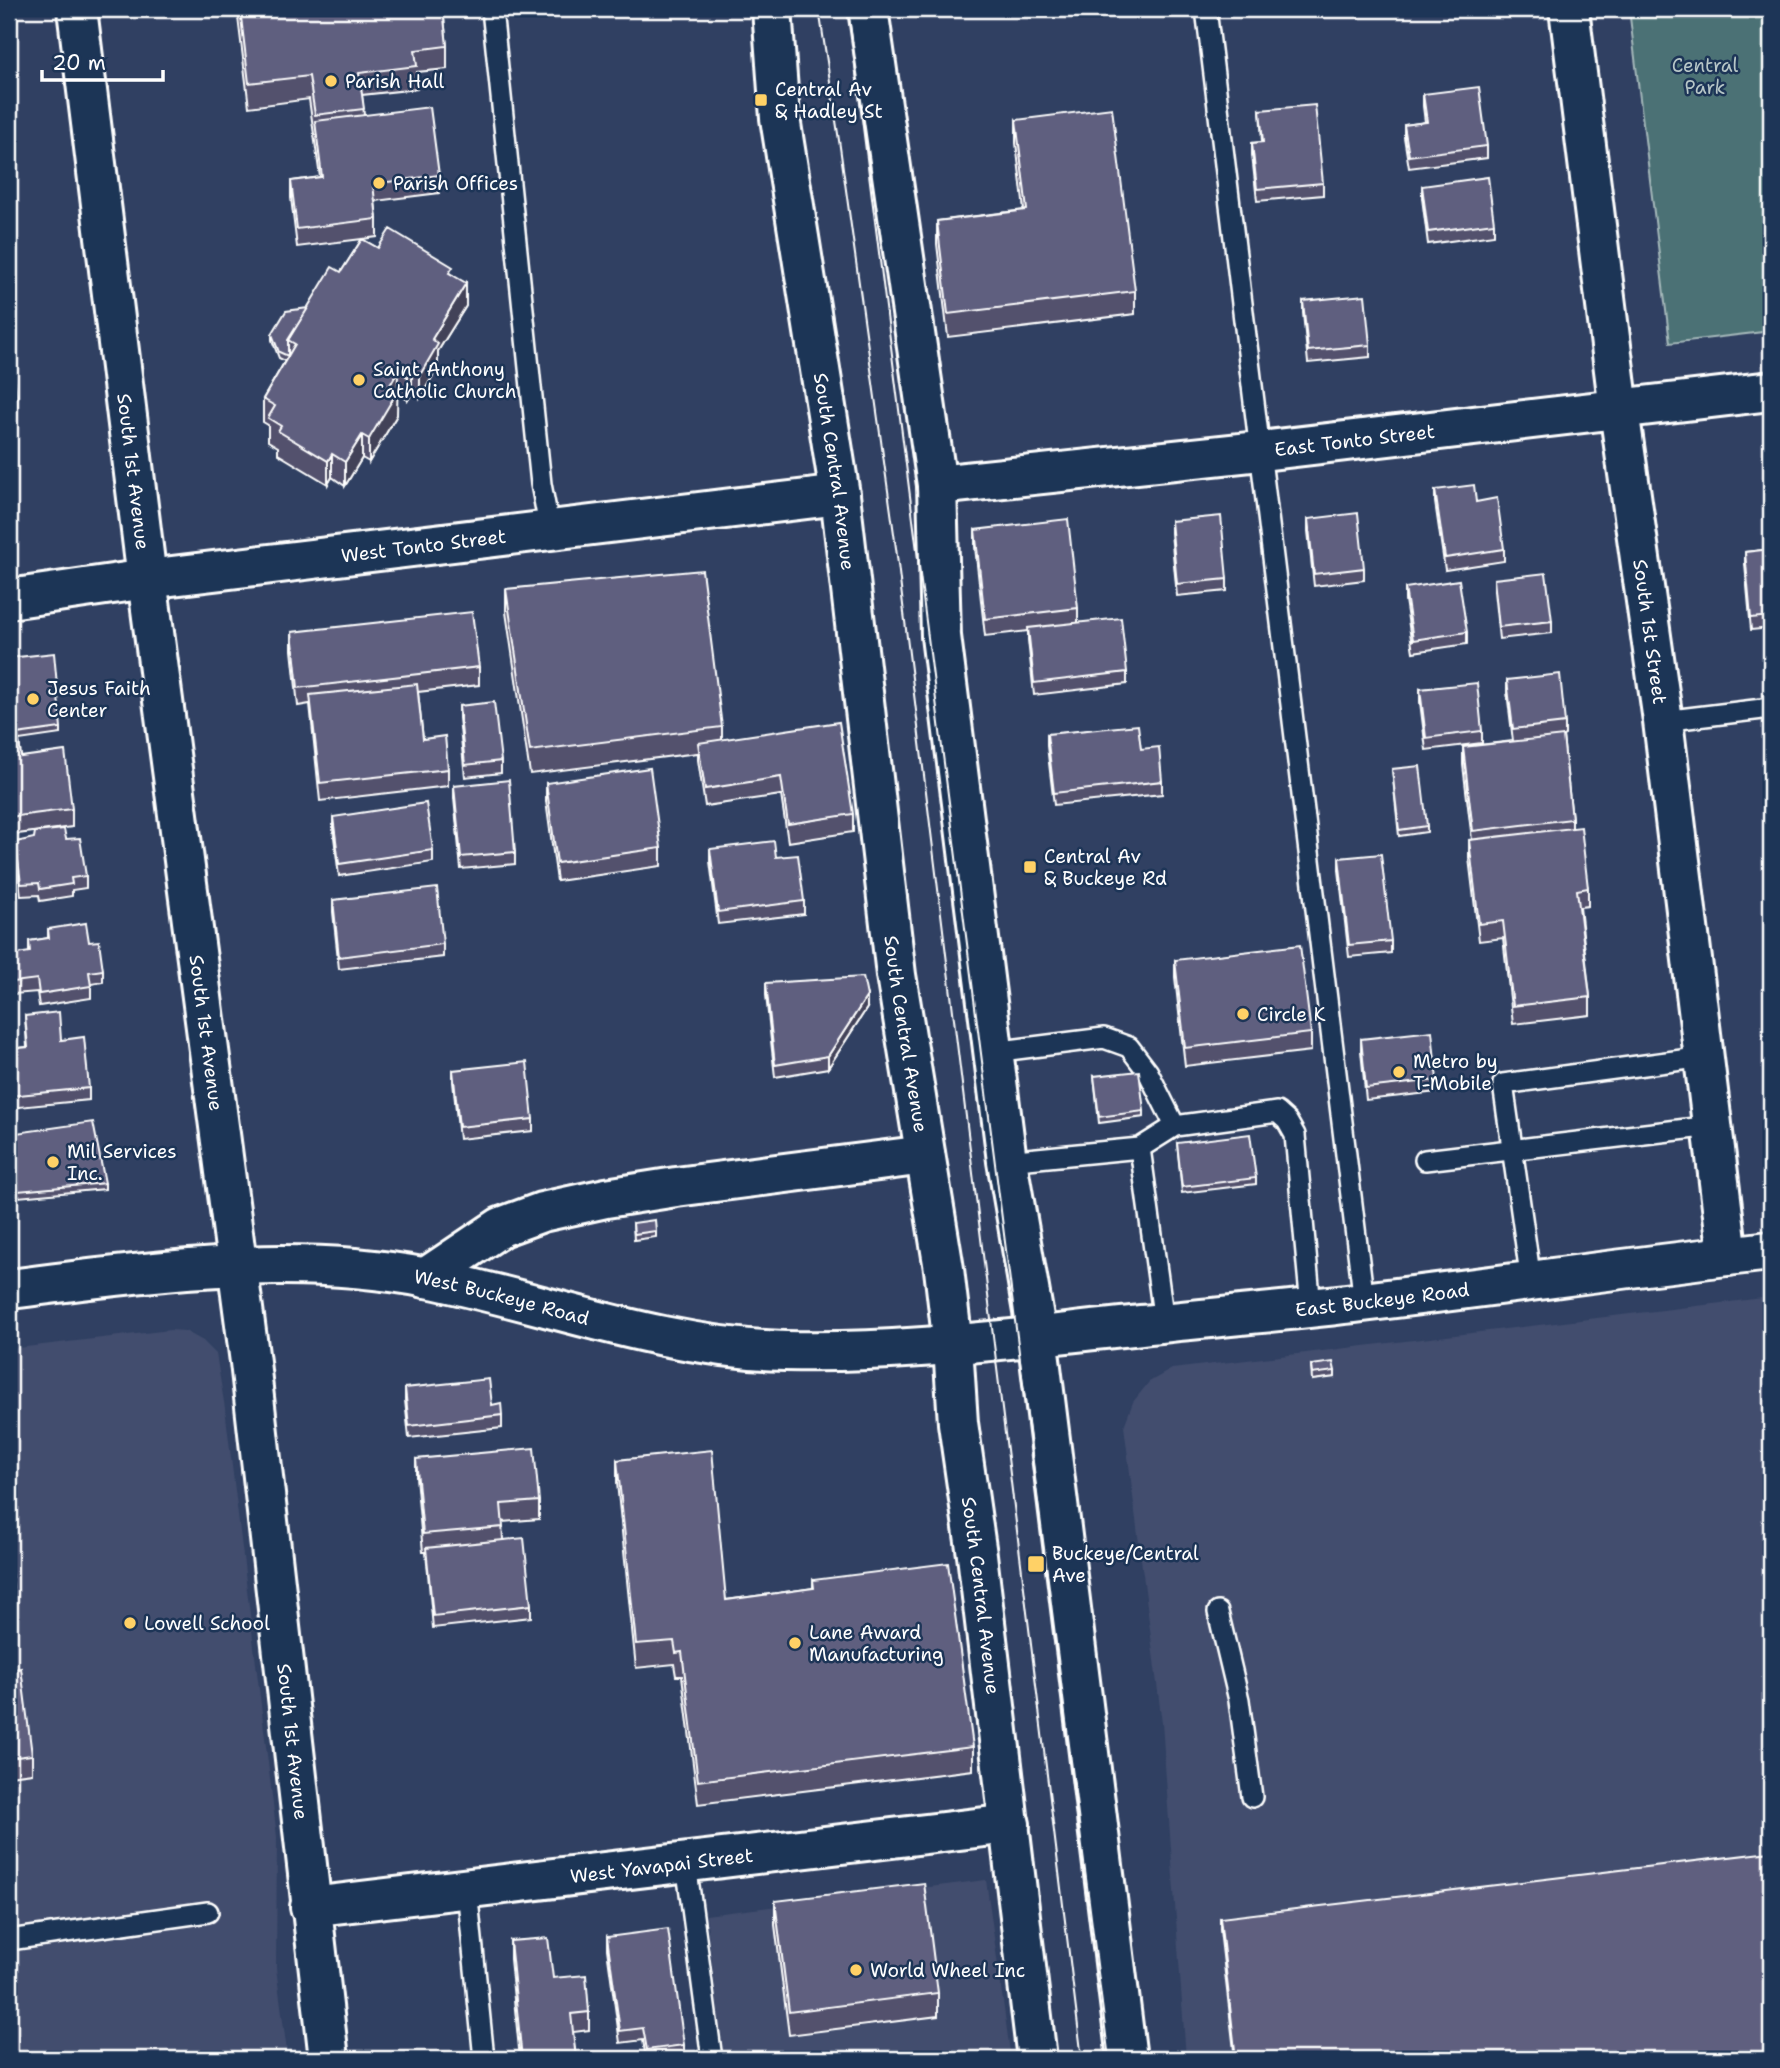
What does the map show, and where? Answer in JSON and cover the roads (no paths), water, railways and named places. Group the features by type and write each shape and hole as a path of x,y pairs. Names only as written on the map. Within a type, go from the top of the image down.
{"main road":[{"name":"South 1st Avenue","path":"76,9 147,579 250,1362 329,2059"},
{"name":"South Central Avenue","path":"772,9 780,118 840,495 896,975 953,1346 958,1423 977,1555 1037,2059"},
{"path":"868,9 937,485 941,636 1007,1161 1037,1335 1127,2059"},
{"name":"South 1st Street","path":"1569,9 1619,410 1663,721 1728,1256"},
{"name":"East Tonto Street","path":"937,485 1260,451 1771,391"},
{"name":"West Tonto Street","path":"9,599 147,579 840,495"},
{"path":"425,1278 501,1227 542,1212 676,1187 925,1155"},
{"name":"East Buckeye Road","path":"993,1341 1364,1302 1771,1251"},
{"name":"West Buckeye Road","path":"9,1289 166,1269 236,1265 344,1267 425,1278 615,1327 717,1345 779,1351 829,1351 953,1346 993,1341"},
{"name":"West Yavapai Street","path":"310,1907 1010,1824"}],"lane":[{"path":"492,9 541,484 550,531"},
{"path":"1206,9 1364,1302"},
{"path":"1663,721 1771,708"},
{"path":"993,1052 1104,1038 1129,1047 1148,1072 1175,1126"},
{"path":"1531,1281 1503,1083 1704,1058"},
{"path":"1007,1161 1140,1149 1175,1126 1277,1112 1287,1121 1295,1135 1311,1307"},
{"path":"1425,1160 1712,1126"},
{"path":"1140,1149 1164,1322"},
{"path":"1217,1612 1238,1700 1252,1797"},
{"path":"686,1863 712,2059"},
{"path":"467,1889 484,2059"},
{"path":"9,1940 208,1912"}],"tram line":[{"path":"819,9 896,548 1082,2059"},
{"path":"848,9 1109,2059"}],"place":[{"name":"Parish Hall","path":"331,81"},
{"name":"Central Av & Hadley St","path":"761,100"},
{"name":"Parish Offices","path":"379,183"},
{"name":"Saint Anthony Catholic Church","path":"359,380"},
{"name":"Jesus Faith Center","path":"33,699"},
{"name":"Central Av & Buckeye Rd","path":"1030,867"},
{"name":"Circle K","path":"1243,1014"},
{"name":"Metro by T-Mobile","path":"1399,1072"},
{"name":"Mil Services Inc.","path":"53,1162"},
{"name":"Buckeye/Central Ave","path":"1036,1564"},
{"name":"Lowell School","path":"130,1623"},
{"name":"Lane Award Manufacturing","path":"795,1643"},
{"name":"World Wheel Inc","path":"856,1970"}],"park label":[{"name":"Central Park","path":"1705,76"}]}
